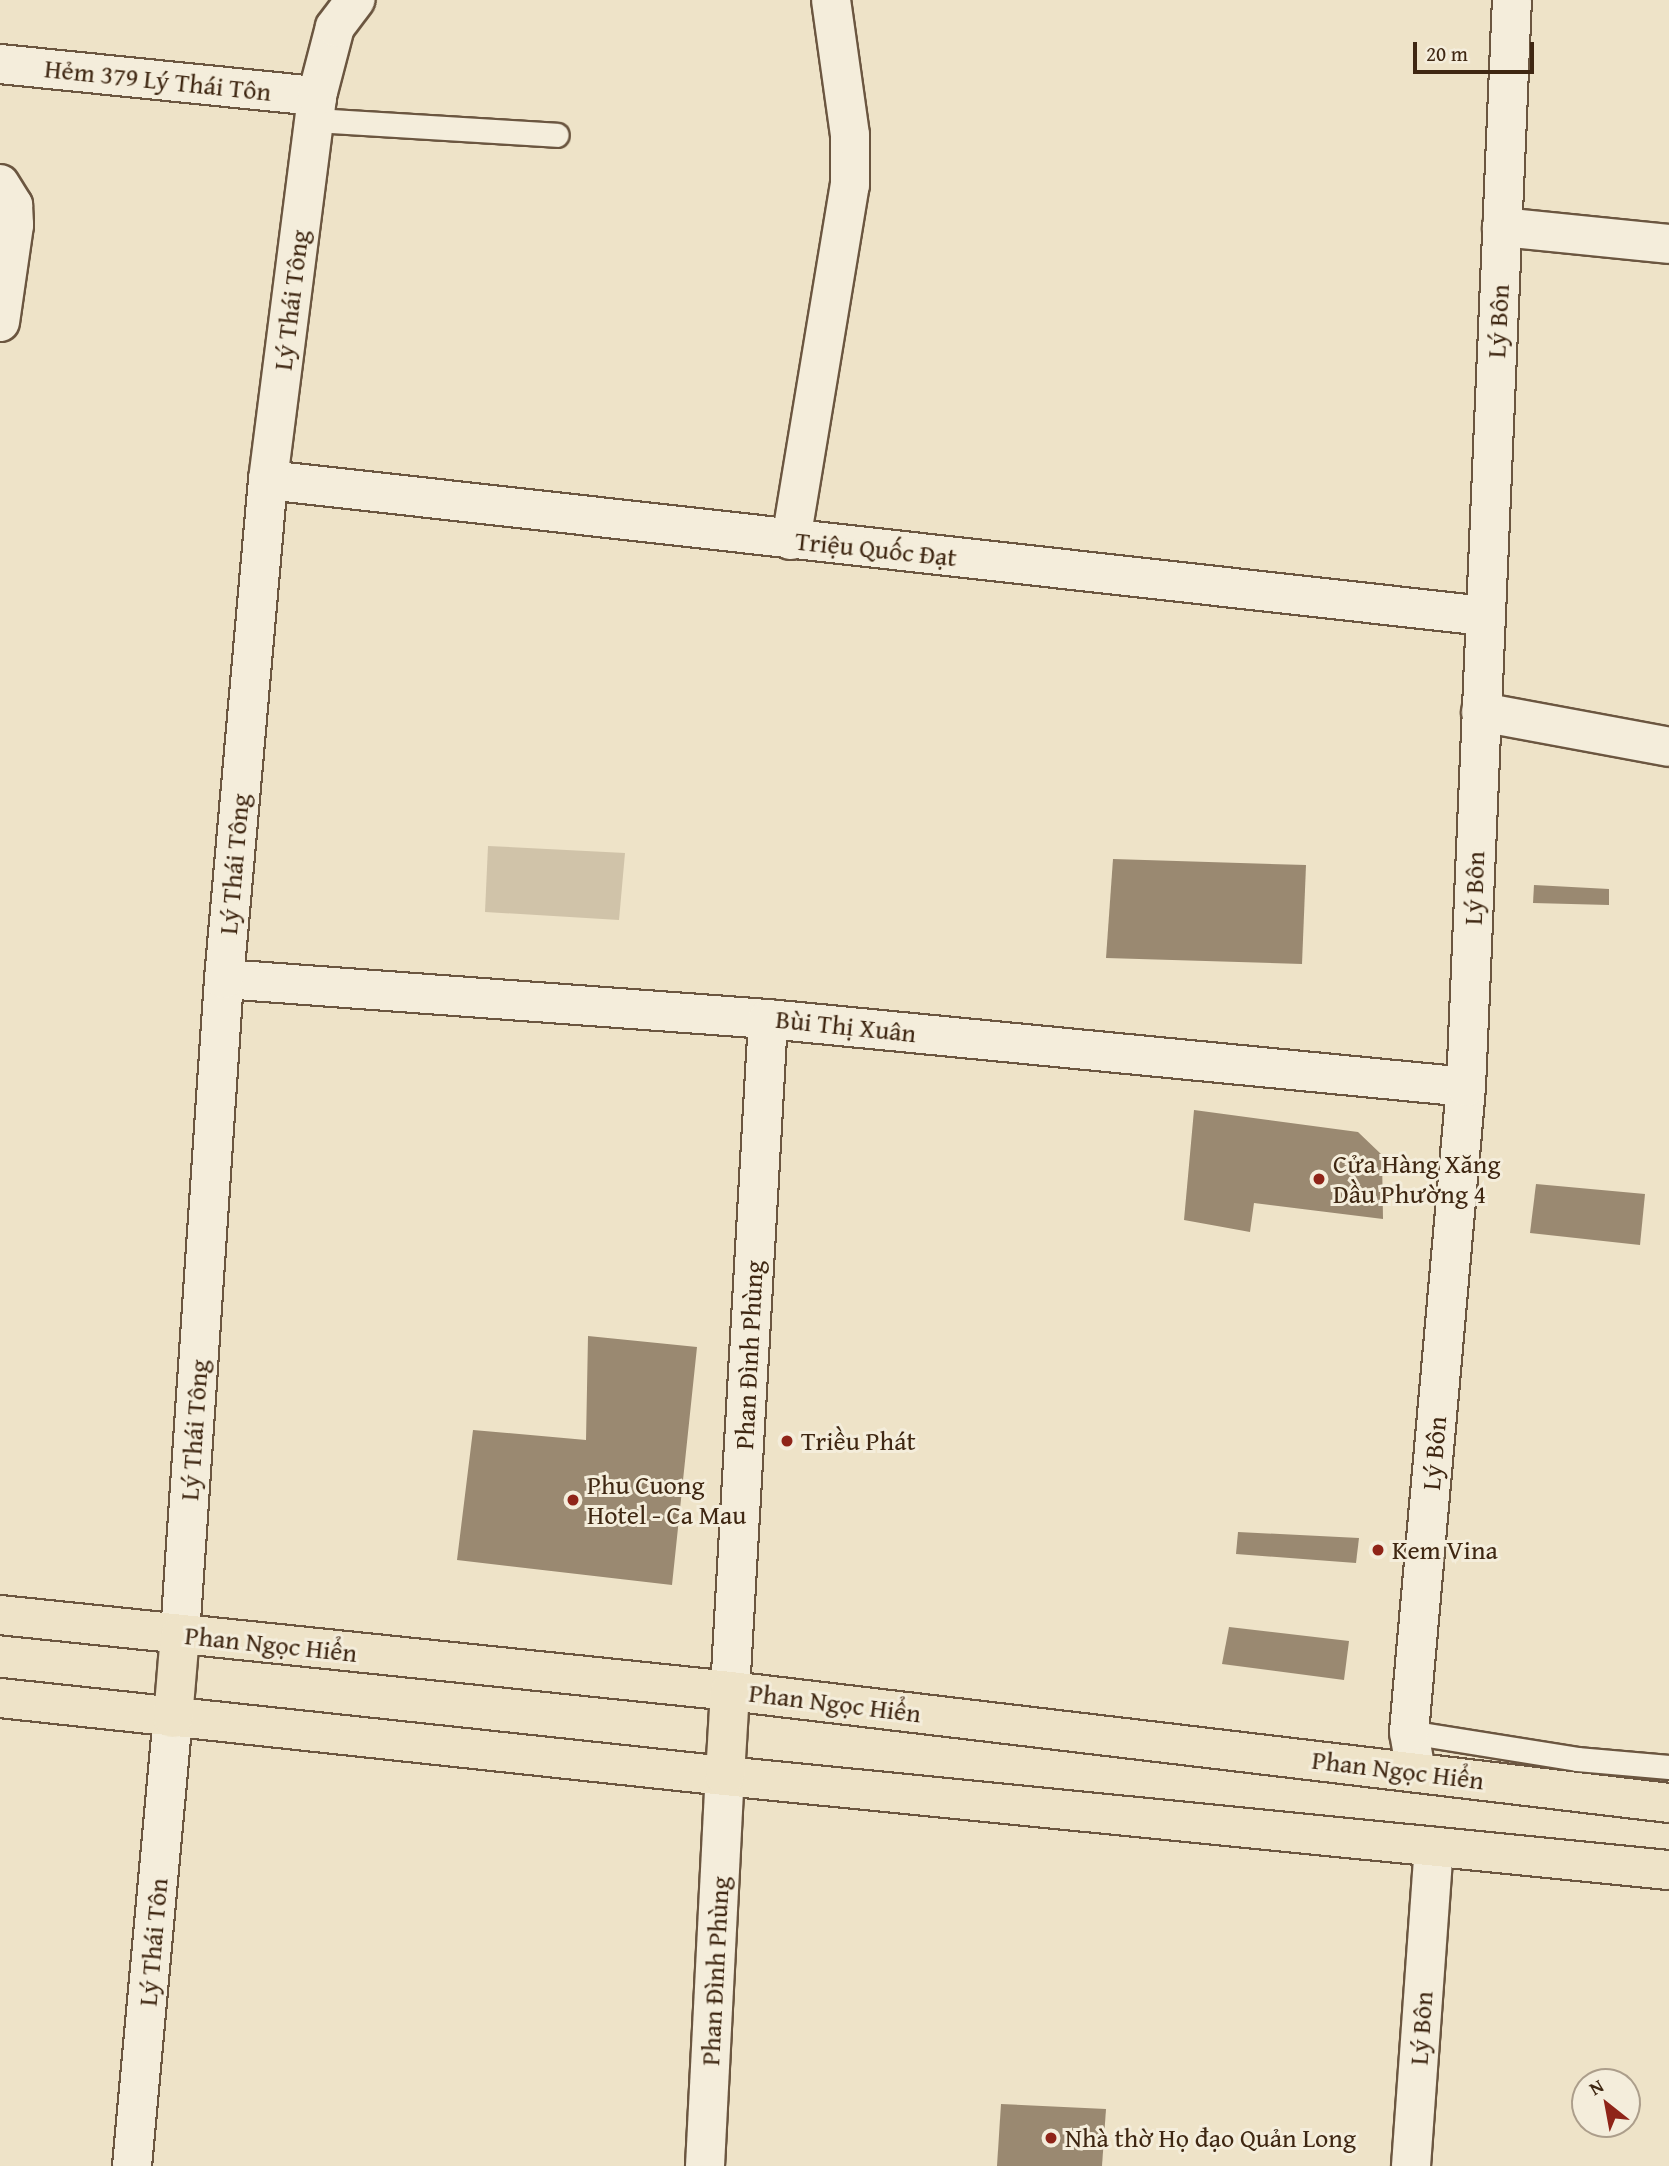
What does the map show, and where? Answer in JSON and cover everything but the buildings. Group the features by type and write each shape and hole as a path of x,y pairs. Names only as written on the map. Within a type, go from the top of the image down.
{"highway":[{"name":"Phan Ngọc Hiển","path":"0,1615 730,1691 1669,1802"},
{"path":"173,1718 180,1635"},
{"path":"725,1776 730,1691"},
{"path":"0,1698 725,1776 1669,1870"}],"street":[{"name":"Lý Thái Tông","path":"180,1635 224,979 268,480 315,108 335,27 355,0"},
{"path":"791,540 850,185 850,135 831,0"},
{"name":"Lý Bôn","path":"1416,1772 1409,1732 1466,1087 1512,0"},
{"name":"Hẻm 379 Lý Thái Tôn","path":"0,64 315,108"},
{"path":"0,184 13,205 15,225 0,322"},
{"path":"1502,227 1669,244"},
{"name":"Triệu Quốc Đạt","path":"268,480 1485,616"},
{"path":"1481,712 1669,747"},
{"name":"Bùi Thị Xuân","path":"224,979 768,1019 1466,1087"},
{"name":"Phan Đình Phùng","path":"730,1691 768,1019"},
{"name":"Lý Thái Tôn","path":"132,2166 173,1718"},
{"name":"Phan Đình Phùng","path":"705,2166 725,1776"},
{"name":"Lý Bôn","path":"1411,2166 1434,1847"}],"lane":[{"path":"315,108 557,135"},
{"path":"1409,1732 1577,1759 1669,1767"}],"shaded area":[{"path":"488,846 625,853 619,920 485,912"}],"place":[{"name":"Cửa Hàng Xăng Dầu Phường 4","path":"1319,1179"},
{"name":"Triều Phát","path":"787,1441"},
{"name":"Phu Cuong Hotel - Ca Mau","path":"573,1500"},
{"name":"Kem Vina","path":"1378,1550"},
{"name":"Nhà thờ Họ đạo Quản Long","path":"1051,2138"}]}
